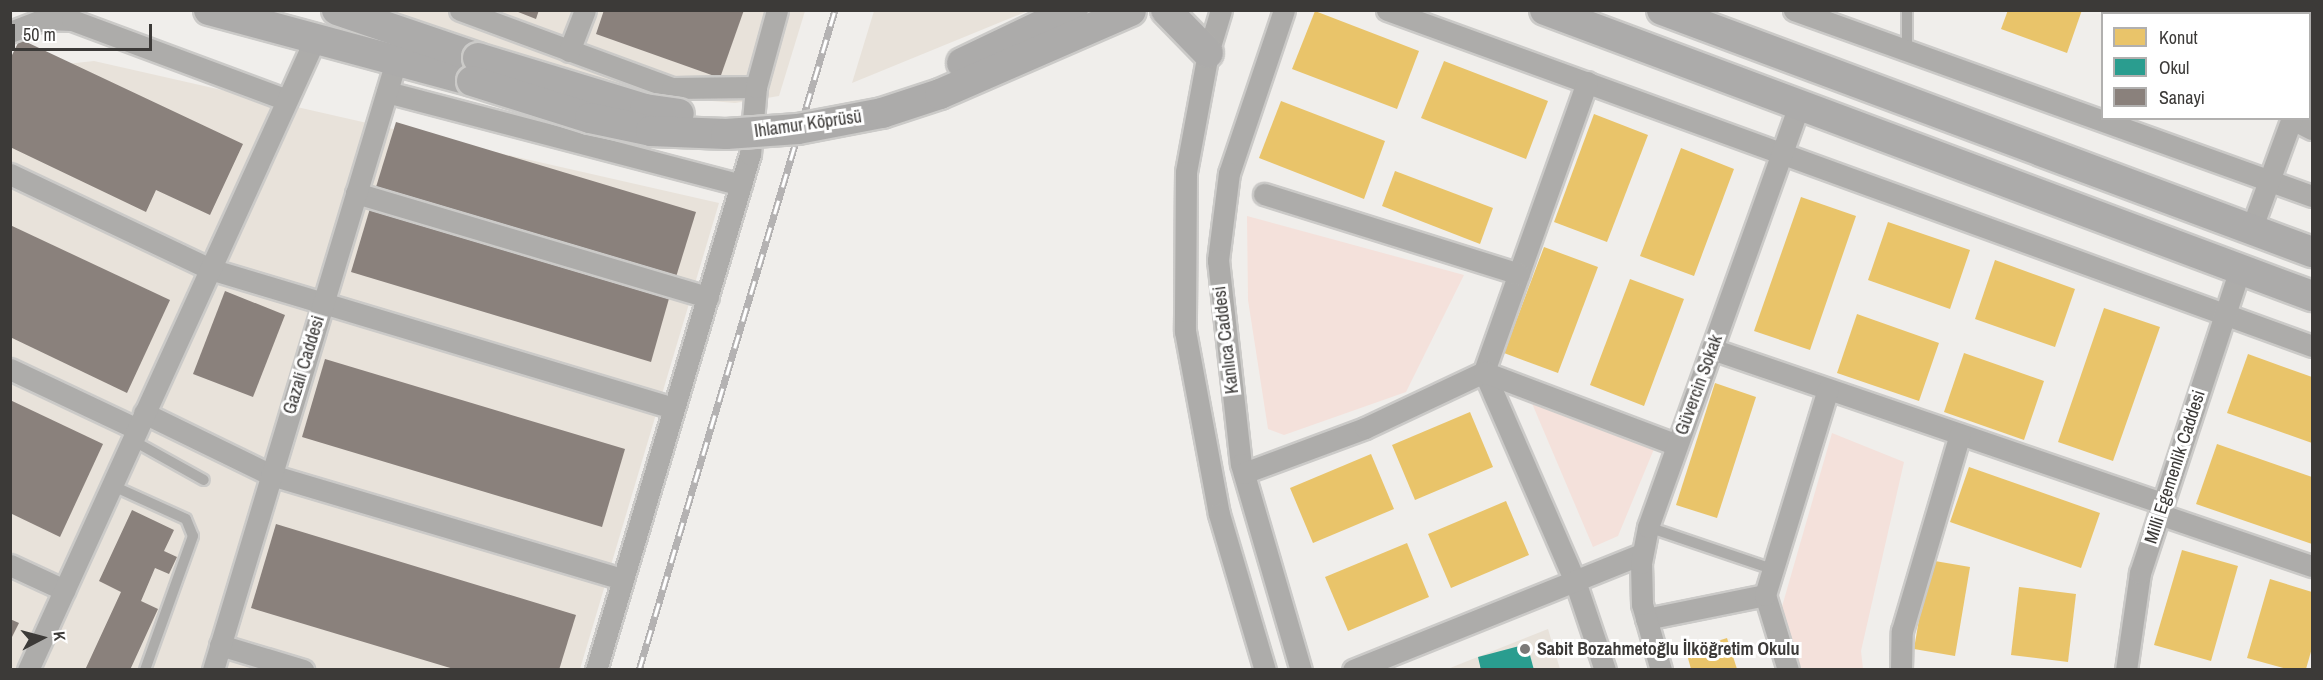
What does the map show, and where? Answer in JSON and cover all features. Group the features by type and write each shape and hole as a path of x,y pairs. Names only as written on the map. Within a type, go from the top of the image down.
{"street":[{"path":"209,10 396,61 475,70"},
{"path":"460,10 672,88 756,87"},
{"path":"570,51 585,10"},
{"path":"596,669 750,154 756,87 777,10"},
{"name":"Ihlamur Köprüsü","path":"475,70 645,109 698,116 754,116 813,109 881,93 991,51 1073,10"},
{"path":"1166,10 1208,53"},
{"name":"Kanlıca Caddesi","path":"1221,10 1208,53 1186,172 1185,332 1219,514 1265,669"},
{"name":"Kanlıca Caddesi","path":"1284,10 1237,144 1219,236 1219,284 1244,473 1301,669"},
{"path":"1387,10 2313,346"},
{"path":"1545,10 2313,296"},
{"path":"1662,10 2313,252"},
{"path":"337,11 475,70"},
{"name":"Ihlamur Köprüsü","path":"475,70 590,118 651,130 726,134 780,131 853,120 910,104 1030,58 1132,11"},
{"path":"1804,12 1906,51 2101,120"},
{"path":"10,32 42,15 86,23 287,100"},
{"path":"28,669 315,39"},
{"name":"Gazali Caddesi","path":"213,669 396,61"},
{"path":"1587,82 1484,372 1575,581 1605,669"},
{"path":"387,92 741,184"},
{"name":"Güvercin Sokak","path":"1660,669 1646,619 1642,554 1648,527 1800,105"},
{"path":"2102,120 2313,196"},
{"path":"2251,230 2292,120"},
{"path":"2294,120 2313,129"},
{"path":"10,174 210,269 323,305 675,408"},
{"path":"356,193 708,297"},
{"path":"1264,194 1519,274"},
{"name":"Milli Egemenlik Caddesi","path":"2126,669 2132,606 2161,509 2240,269"},
{"path":"1712,349 1960,435 2313,566"},
{"path":"10,369 138,428 271,476 623,579"},
{"path":"1244,473 1365,428 1484,372 1677,445"},
{"path":"1788,669 1765,594 1828,389"},
{"path":"1901,669 1902,631 1960,435"},
{"path":"1353,669 1642,554"},
{"path":"10,565 64,590"},
{"path":"1646,619 1765,594"},
{"path":"220,645 303,669"}],"lane":[{"path":"1906,51 1907,10"},
{"path":"138,428 204,480"},
{"path":"111,485 186,519 193,536 146,669"},
{"path":"1648,527 1772,569"}],"shaded area":[{"path":"874,10 1028,11 852,83"},
{"path":"385,11 805,11 779,96 735,103 665,97 583,81"},
{"path":"2312,16 2312,122 2311,72"},
{"path":"94,61 719,203 580,669 11,669 10,70"},
{"path":"1247,216 1464,275 1406,392 1284,435 1268,429 1248,300"},
{"path":"1531,401 1654,449 1618,536 1593,547"},
{"path":"1832,433 1904,462 1861,651 1863,669 1799,669 1781,610"},
{"name":"Sabit Bozahmetoğlu İlköğretim Okulu","path":"1548,629 1560,669 1445,670"}],"building: Konut":[{"path":"2008,10 2082,10 2067,53 2001,29"},
{"path":"1315,11 1419,51 1397,109 1292,69"},
{"path":"1444,61 1548,101 1526,159 1421,118"},
{"path":"1281,101 1385,141 1364,199 1259,158"},
{"path":"1594,114 1648,135 1607,242 1554,222"},
{"path":"1681,148 1734,169 1694,276 1640,256"},
{"path":"1395,171 1493,208 1480,244 1382,206"},
{"path":"1801,197 1856,216 1810,350 1754,331"},
{"path":"1888,222 1970,250 1950,309 1868,280"},
{"path":"1544,247 1598,267 1558,373 1504,353"},
{"path":"1995,260 2075,289 2055,347 1975,319"},
{"path":"1630,279 1684,299 1644,406 1590,385"},
{"path":"2104,308 2160,327 2113,461 2058,442"},
{"path":"1857,314 1939,343 1919,401 1837,373"},
{"path":"1964,353 2044,381 2024,440 1944,412"},
{"path":"2248,354 2312,377 2312,443 2227,413"},
{"path":"1715,383 1756,397 1717,518 1676,505"},
{"path":"1470,412 1493,467 1415,500 1392,445"},
{"path":"2217,444 2312,477 2312,544 2196,504"},
{"path":"1371,454 1394,509 1313,543 1290,488"},
{"path":"1969,467 2100,513 2081,568 1950,522"},
{"path":"1506,501 1529,555 1451,588 1428,534"},
{"path":"1407,543 1429,597 1348,631 1325,577"},
{"path":"2182,550 2238,566 2211,661 2154,645"},
{"path":"1929,560 1970,567 1955,656 1914,649"},
{"path":"2270,579 2312,592 2312,648 2306,669 2287,669 2247,658"},
{"path":"2019,587 2076,594 2068,662 2011,655"},
{"path":"1727,638 1737,669 1691,669 1686,651"}],"building: Okul":[{"path":"1527,644 1534,670 1481,670 1478,657"}],"building: Sanayi":[{"path":"513,10 539,10 536,19"},
{"path":"604,10 744,10 720,78 596,34"},
{"path":"20,39 243,144 210,215 156,190 146,212 10,147 10,59"},
{"path":"396,122 696,212 676,277 376,187"},
{"path":"371,205 670,295 651,362 351,272"},
{"path":"10,225 170,300 127,393 10,337"},
{"path":"225,291 285,315 253,397 193,374"},
{"path":"325,359 625,449 602,527 302,437"},
{"path":"10,400 103,444 60,537 10,513"},
{"path":"132,510 174,530 164,551 177,557 169,574 155,568 141,601 158,609 130,670 85,670 121,592 99,581"},
{"path":"276,524 576,615 559,670 457,670 251,608"},
{"path":"10,619 19,623 10,641"}],"railway":[{"path":"639,670 835,10"}],"place":[{"name":"Sabit Bozahmetoğlu İlköğretim Okulu","path":"1525,649"}]}
